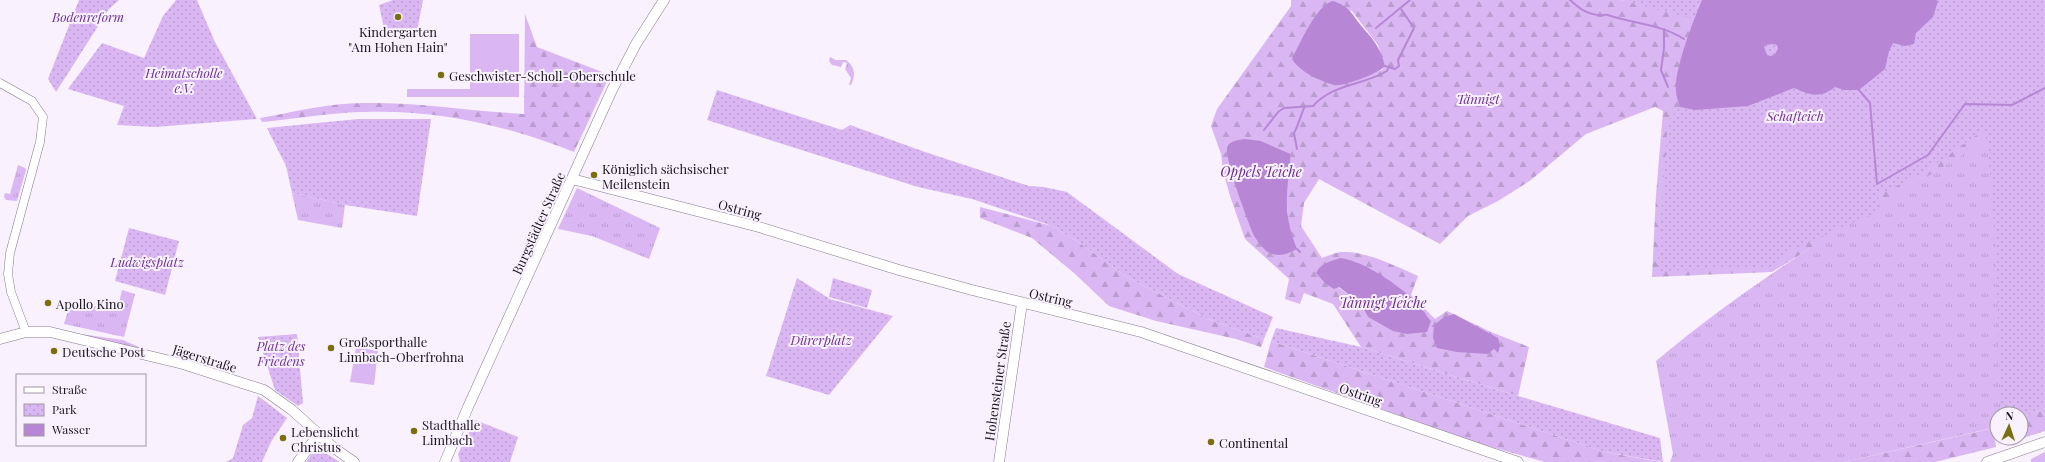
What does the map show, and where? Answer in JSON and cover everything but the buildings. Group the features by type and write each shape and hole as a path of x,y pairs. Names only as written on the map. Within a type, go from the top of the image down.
{"main road":[{"name":"Burgstädter Straße","path":"445,462 468,406 612,90 629,57 664,0"},
{"name":"Ostring","path":"572,179 766,229 899,270 1022,303 1141,332 1183,345 1518,462"},
{"name":"Hohensteiner Straße","path":"999,462 1022,303"},
{"name":"Jägerstraße","path":"0,339 26,332 50,332 182,364 264,390 292,410 318,435 354,462"},
{"path":"298,462 318,435"},
{"path":"1987,462 2045,442"}],"street":[{"path":"0,83 32,102 43,117 40,142 10,253 8,274 11,292 26,332"}],"green space":[{"name":"Bodenreform","path":"79,0 119,0 109,9 56,92 48,79"},
{"name":"Heimatscholle e.V.","path":"176,0 197,0 214,40 257,119 155,127 117,125 124,106 68,89 102,43 144,58 163,16"},
{"path":"393,0 423,0 417,31 385,33 379,5"},
{"name":"Tännigt","path":"1291,0 1621,0 1652,7 1701,3 1687,41 1676,83 2045,0 2045,104 1772,272 1652,277 1656,195 1663,111 1655,107 1586,134 1531,180 1498,201 1468,216 1440,244 1319,179 1304,203 1301,226 1322,258 1340,252 1352,252 1382,260 1418,276 1411,295 1435,319 1447,311 1454,314 1457,352 1494,349 1498,352 1477,327 1458,316 1491,332 1529,347 1518,396 1361,347 1333,304 1304,293 1300,304 1285,299 1289,279 1245,239 1230,196 1223,171 1221,154 1211,126 1217,109 1291,6","holes":["1323,7 1352,11 1378,45 1385,66 1382,70 1340,84 1334,85 1327,81 1316,17","1261,141 1291,154 1286,193 1289,229","1370,269 1414,300 1431,321 1368,317 1360,303 1338,287"]},
{"name":"Schafteich","path":"1621,0 2045,0 2045,408 2029,415 2029,406 2001,406 1995,235 1985,129 1923,173 1878,195 1879,211 1789,251 1770,267 1657,271 1668,121 1680,107 1680,85 1683,62 1695,19"},
{"path":"525,14 537,47 610,75 574,152 549,142 497,127 443,116 416,113 362,112 262,122 260,118 324,106 350,103 423,105 524,114"},
{"path":"470,34 519,34 519,97 407,97 407,89 470,89"},
{"path":"830,57 836,60 846,60 851,65 854,71 854,78 851,85 849,85 851,78 845,69 847,63 843,62 841,67 832,65 829,61"},
{"path":"717,90 842,130 850,125 925,152 1029,186 1044,187 1067,192 1178,274 1273,317 1264,339 1208,319 1127,277 1080,243 1052,226 972,199 918,187 707,120"},
{"path":"2045,104 2045,408 2029,415 2029,406 1989,406 1989,429 1844,462 1670,462 1673,454 1656,361 1748,290 1846,225"},
{"path":"358,119 431,119 417,216 345,205 292,193 286,166 267,128"},
{"path":"18,165 26,170 17,201 6,200 4,197 5,193 10,194"},
{"path":"577,188 660,228 649,259 592,236 558,229"},
{"path":"292,193 345,205 342,228 298,220"},
{"path":"980,207 1052,226 1080,243 1127,277 1208,319 1264,339 1261,347 1236,339 1156,321 1109,306 1074,273 1032,238 980,218"},
{"name":"Ludwigsplatz","path":"129,228 179,241 165,295 115,281"},
{"name":"Dürerplatz","path":"797,278 830,299 893,316 829,395 766,376"},
{"path":"833,278 872,290 867,308 829,297"},
{"path":"122,290 135,294 124,337 64,324 71,301 117,311"},
{"path":"1276,328 1361,347 1660,438 1663,462 1605,452 1271,341"},
{"path":"73,333 123,340 148,351"},
{"name":"Platz des Friedens","path":"297,334 303,403 298,406 275,390 258,337"},
{"path":"1271,341 1605,452 1660,462 1545,462 1477,443 1264,367"},
{"path":"356,347 378,351 374,385 350,382"},
{"path":"258,396 287,418 271,442 262,462 226,462 233,458 243,425 252,418"},
{"path":"2045,408 2045,431 2029,436 2029,415"},
{"path":"475,420 518,437 510,462 460,462 458,454"},
{"path":"1989,429 1989,446 1996,447 1935,462 1844,462"},
{"path":"318,450 340,462 306,462 313,452"},
{"path":"2045,452 2045,462 2031,462 2031,459"}],"water":[{"name":"Schafteich","path":"1702,0 1938,1 1933,17 1916,33 1914,44 1905,46 1893,43 1889,51 1885,69 1859,90 1844,90 1835,87 1825,93 1815,95 1794,88 1748,106 1695,110 1680,107 1676,95 1676,86 1677,74 1683,53","holes":["1766,45 1777,45 1778,49 1775,54 1771,56 1767,55 1764,47"]},
{"path":"1333,1 1348,9 1371,37 1377,45 1385,66 1369,76 1339,85 1334,85 1305,72 1292,59 1315,17 1321,9"},
{"name":"Oppels Teiche","path":"1245,139 1261,141 1291,154 1287,192 1287,213 1292,236 1297,249 1283,255 1275,255 1268,252 1254,236 1238,192 1227,155 1227,148 1230,143 1234,141"},
{"name":"Tännigt Teiche","path":"1341,258 1360,264 1398,286 1413,299 1431,321 1427,332 1407,334 1393,331 1368,317 1360,303 1339,287 1334,289 1326,284 1316,273 1323,265"},
{"name":"Tännigt Teiche","path":"1454,314 1498,338 1500,346 1498,353 1494,349 1488,354 1457,352 1437,348 1433,338 1434,325 1444,317"}],"waterway":[{"path":"1376,28 1410,0"},
{"path":"1570,0 1586,12 1607,15 1656,27 1684,39"},
{"path":"1385,66 1395,69 1399,66 1398,60 1414,28 1401,9"},
{"path":"1664,29 1664,48 1661,70 1668,87"},
{"path":"1264,130 1278,112 1284,108 1313,106 1330,93 1378,76 1387,71 1389,66"},
{"path":"1859,90 1870,103 1877,184 1928,155 1965,104 2012,105 2045,88"},
{"path":"1297,149 1294,133 1304,108"},
{"path":"1297,249 1300,252"}],"place":[{"name":"Kindergarten \"Am Hohen Hain\"","path":"398,17"},
{"name":"Geschwister-Scholl-Oberschule","path":"441,75"},
{"name":"Königlich sächsischer Meilenstein","path":"594,175"},
{"name":"Apollo Kino","path":"48,303"},
{"name":"Großsporthalle Limbach-Oberfrohna","path":"331,348"},
{"name":"Deutsche Post","path":"54,351"},
{"name":"Stadthalle Limbach","path":"414,431"},
{"name":"Lebenslicht Christus","path":"283,438"},
{"name":"Continental","path":"1211,442"}]}
